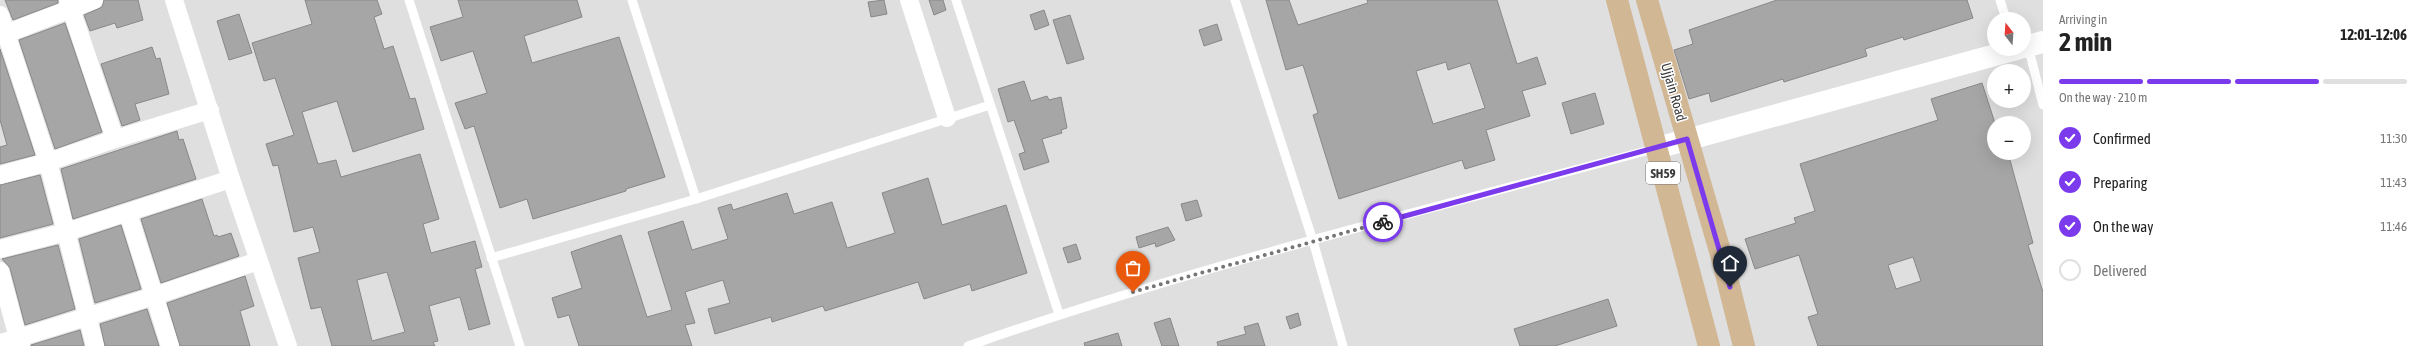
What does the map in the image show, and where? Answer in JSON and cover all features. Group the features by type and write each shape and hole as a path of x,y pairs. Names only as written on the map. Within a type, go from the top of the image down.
{"main road":[{"name":"SH59","path":"1617,0 1709,346"},
{"name":"Ujjain Road","path":"1647,0 1722,258 1744,346"}],"street":[{"path":"3,35 69,5 94,0"},
{"path":"174,0 258,261 288,346"},
{"path":"909,0 947,118"},
{"path":"69,5 115,139"},
{"path":"0,15 3,35 48,162 95,346"},
{"path":"1656,148 1991,56"},
{"path":"0,175 48,162 115,139 210,110"},
{"path":"0,249 66,232 231,179"},
{"path":"128,212 170,346"},
{"path":"0,343 19,342 87,316 154,296 258,261"},
{"path":"0,272 19,342"}],"lane":[{"path":"409,0 520,346"},
{"path":"632,0 696,199"},
{"path":"956,0 1059,314"},
{"path":"1235,0 1313,241 1343,346"},
{"path":"2000,0 2004,12"},
{"path":"2027,56 2043,106"},
{"path":"491,258 696,199 990,104"},
{"path":"968,346 1059,314 1313,241 1656,148"}],"building":[{"path":"5,0 58,0 58,3 13,20"},
{"path":"104,0 138,0 143,20 117,28 115,23 90,31 84,15 102,7"},
{"path":"305,0 377,0 382,14 374,17 384,49 393,46 410,99 415,98 424,129 353,152 337,101 302,112 318,164 336,160 341,177 420,154 439,219 423,224 431,253 475,241 482,267 475,269 490,324 469,330 460,297 429,306 438,341 433,342 435,346 332,346 321,307 311,309 298,258 320,252 313,227 294,232 278,165 273,166 266,144 294,135 275,78 264,81 252,43 312,24","holes":["387,272 405,332 372,341 357,280"]},
{"path":"458,0 577,0 582,17 524,36 532,63 619,37 665,177 626,189 626,191 533,219 527,199 500,208 474,126 465,129 455,103 487,93 473,51 441,61 430,27 463,17"},
{"path":"884,0 887,14 871,17 868,2"},
{"path":"929,0 943,0 946,10 934,15"},
{"path":"1266,0 1289,0 1298,25 1368,3 1367,0 1497,0 1517,64 1537,57 1546,84 1522,91 1530,116 1486,130 1495,160 1465,169 1462,160 1339,199 1313,115 1318,113 1303,65 1286,70","holes":["1446,62 1448,70 1470,63 1485,108 1433,124 1416,71"]},
{"path":"1777,0 1967,0 1973,18 1904,40 1903,37 1865,49 1867,56 1784,82 1783,79 1711,102 1709,93 1689,99 1674,50 1693,44 1689,30"},
{"path":"1044,10 1049,25 1035,30 1030,15"},
{"path":"239,14 252,53 229,60 217,21"},
{"path":"1070,15 1084,59 1067,64 1053,20"},
{"path":"65,23 102,132 55,149 19,40"},
{"path":"1217,24 1222,40 1204,46 1199,30"},
{"path":"152,47 156,59 160,58 169,94 135,104 140,120 122,126 101,64"},
{"path":"0,49 35,155 0,164 0,147 7,145 0,120"},
{"path":"1024,81 1031,101 1047,96 1049,100 1061,97 1067,128 1061,130 1062,133 1042,139 1049,162 1024,170 1019,154 1025,152 1014,120 1008,122 998,89"},
{"path":"1982,83 1987,98 1987,108 1990,108 1993,116 1987,116 1987,160 2010,160 2033,243 2028,245 2043,292 2043,346 1818,346 1808,317 1818,314 1799,255 1755,269 1745,239 1796,223 1794,218 1815,211 1800,164 1938,120 1931,99","holes":["1913,257 1921,281 1896,289 1888,265"]},
{"path":"1595,93 1604,124 1571,134 1562,103"},
{"path":"177,131 179,140 183,139 196,179 73,219 61,169"},
{"path":"40,175 53,224 0,238 0,185"},
{"path":"928,178 942,225 1006,205 1027,273 972,291 970,284 924,299 918,282 825,311 823,306 772,322 771,317 715,334 708,309 730,303 723,280 685,292 695,323 685,325 692,346 579,346 569,315 558,318 552,298 582,288 571,252 621,235 647,317 672,310 648,232 683,221 692,250 728,239 718,208 731,204 733,210 787,193 794,214 832,202 847,248 895,233 882,193"},
{"path":"202,199 214,236 217,235 218,237 231,233 239,256 161,283 141,219"},
{"path":"1197,200 1202,216 1186,221 1181,204"},
{"path":"121,225 141,289 95,303 79,239"},
{"path":"1168,227 1175,240 1156,247 1155,243 1139,248 1136,237"},
{"path":"1076,244 1081,259 1068,263 1063,248"},
{"path":"58,245 75,309 25,325 10,268 2,259"},
{"path":"245,276 254,306 240,311 250,346 180,346 167,303"},
{"path":"1608,299 1617,326 1555,346 1520,346 1514,329"},
{"path":"147,309 159,346 105,346 100,324"},
{"path":"1298,313 1301,325 1290,329 1286,317"},
{"path":"1170,318 1179,346 1162,346 1154,323"},
{"path":"1258,323 1265,346 1218,346 1217,342 1246,334 1244,327"},
{"path":"80,330 84,346 31,346 31,345"},
{"path":"1118,333 1122,346 1085,346 1084,343"}],"way so far":[{"path":"1133,292 1383,222"}],"route":[{"path":"1383,222 1687,139 1730,287"}]}
